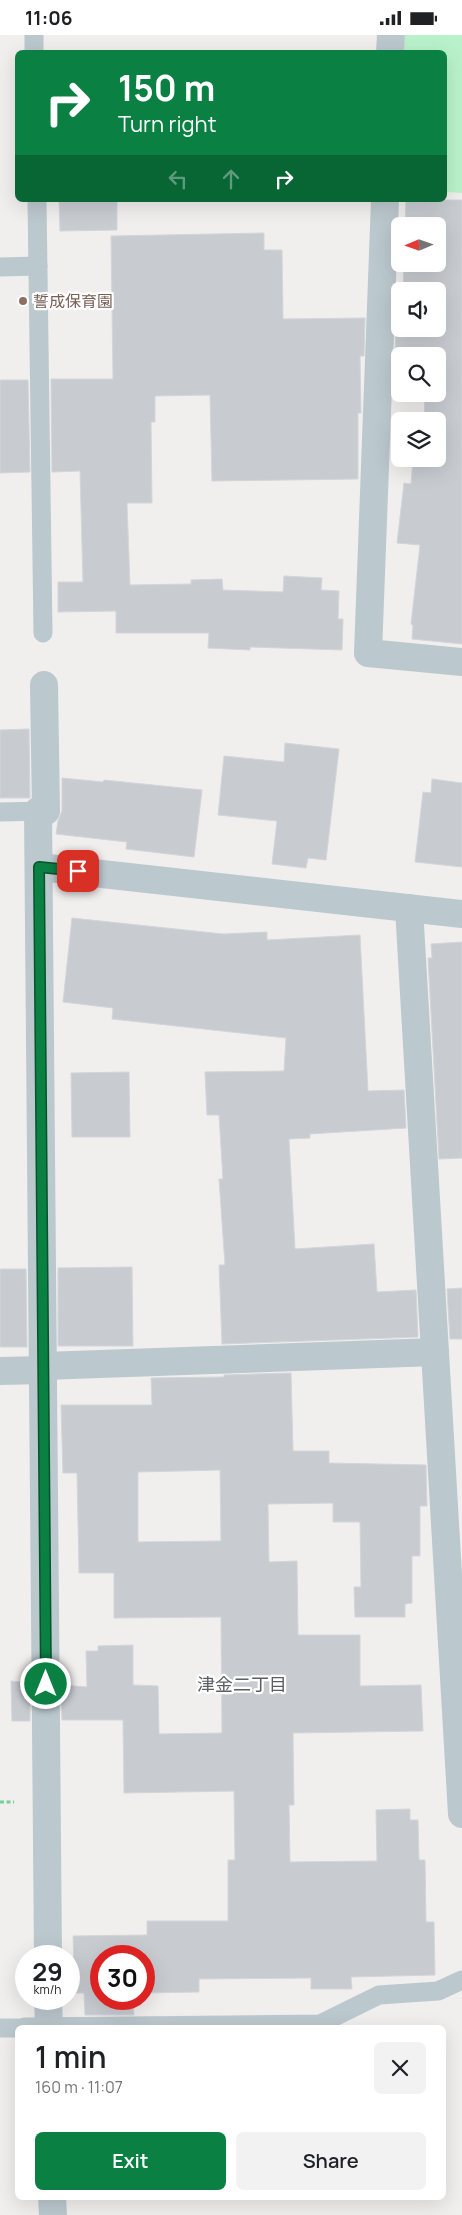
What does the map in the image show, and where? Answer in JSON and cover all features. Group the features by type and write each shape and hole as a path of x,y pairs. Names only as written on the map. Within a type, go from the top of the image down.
{"street":[{"path":"390,35 390,50"},
{"path":"385,202 368,653 462,663"},
{"path":"44,685 39,867 48,1945"},
{"path":"39,867 462,914"},
{"path":"409,908 435,1352 451,1438 462,1814"},
{"path":"0,1371 435,1352"},
{"path":"41,2025 45,2010"},
{"path":"52,2200 53,2215"}],"lane":[{"path":"34,35 34,50"},
{"path":"37,202 43,633"},
{"path":"0,267 38,266"},
{"path":"0,812 42,811"},
{"path":"227,2025 320,2024 379,1995 438,1991 462,1980"},
{"path":"0,2028 15,2028"}],"green space":[{"path":"405,35 462,35 462,193 447,192 447,50 404,50"}],"building":[{"path":"462,200 462,644 412,639 413,625 411,624 420,545 397,543 404,483 411,484 412,467 446,467 446,412 424,412 425,402 446,402 446,347 395,347 396,337 446,337 446,282 403,282 404,273 446,273 446,217 405,217 406,202"},
{"path":"59,202 117,202 117,230 60,231"},
{"path":"264,233 264,250 282,250 283,319 365,318 364,356 360,356 361,413 358,413 358,479 212,481 210,395 155,396 155,422 151,422 152,503 127,503 130,585 191,584 191,580 222,579 223,590 283,592 284,576 322,578 321,590 339,591 338,619 343,619 342,650 250,647 250,650 208,648 209,633 116,633 116,611 58,612 58,582 83,582 80,471 52,472 51,379 113,379 111,236"},
{"path":"0,380 28,380 30,472 0,473"},
{"path":"29,729 30,798 0,798 0,730"},
{"path":"285,743 339,749 326,860 308,858 306,868 272,864 277,821 218,815 224,756 284,762"},
{"path":"62,778 103,782 104,780 202,790 194,857 126,849 127,842 56,834 62,811"},
{"path":"432,779 462,783 462,867 415,862 423,792 431,793"},
{"path":"72,918 223,934 267,932 267,940 360,935 368,1091 404,1090 406,1128 310,1134 310,1138 289,1139 295,1249 374,1244 377,1292 416,1290 418,1337 222,1344 219,1265 225,1265 219,1179 223,1179 219,1115 207,1115 205,1072 284,1071 286,1038 112,1019 113,1008 63,1002"},
{"path":"462,942 462,1158 439,1159 428,958 432,958 431,944"},
{"path":"129,1072 130,1137 72,1137 71,1073"},
{"path":"132,1267 133,1346 58,1346 58,1268"},
{"path":"0,1269 26,1269 27,1347 0,1347"},
{"path":"462,1288 462,1339 450,1339 447,1289"},
{"path":"291,1373 293,1451 329,1451 329,1463 426,1465 427,1506 420,1506 420,1556 412,1556 412,1603 405,1604 405,1617 355,1617 354,1587 361,1587 360,1522 333,1522 333,1503 268,1504 269,1562 297,1561 298,1635 360,1635 360,1686 421,1685 423,1731 293,1733 294,1805 289,1805 290,1862 377,1861 376,1810 410,1809 410,1820 418,1820 419,1860 425,1860 426,1922 434,1922 435,1975 351,1977 352,1989 311,1989 311,1978 199,1979 199,1992 155,1993 155,1945 90,1945 90,2010 134,2010 134,2015 85,2015 84,1993 80,1993 80,1945 73,1945 73,1936 147,1935 147,1921 228,1921 228,1860 235,1860 234,1791 124,1793 123,1720 62,1720 61,1685 87,1687 86,1651 98,1651 98,1646 133,1645 133,1685 158,1686 159,1734 222,1733 221,1617 114,1618 114,1573 79,1573 77,1473 63,1473 61,1405 152,1405 151,1378 224,1377 224,1375","holes":["220,1470 221,1541 138,1542 138,1472"]},
{"path":"11,1681 30,1683 30,1721 12,1721"}],"place":[{"name":"誓成保育園","path":"23,301"}],"district":[{"name":"津金二丁目","path":"242,1685"}],"route":[{"path":"46,1684 39,867 78,871"}]}
